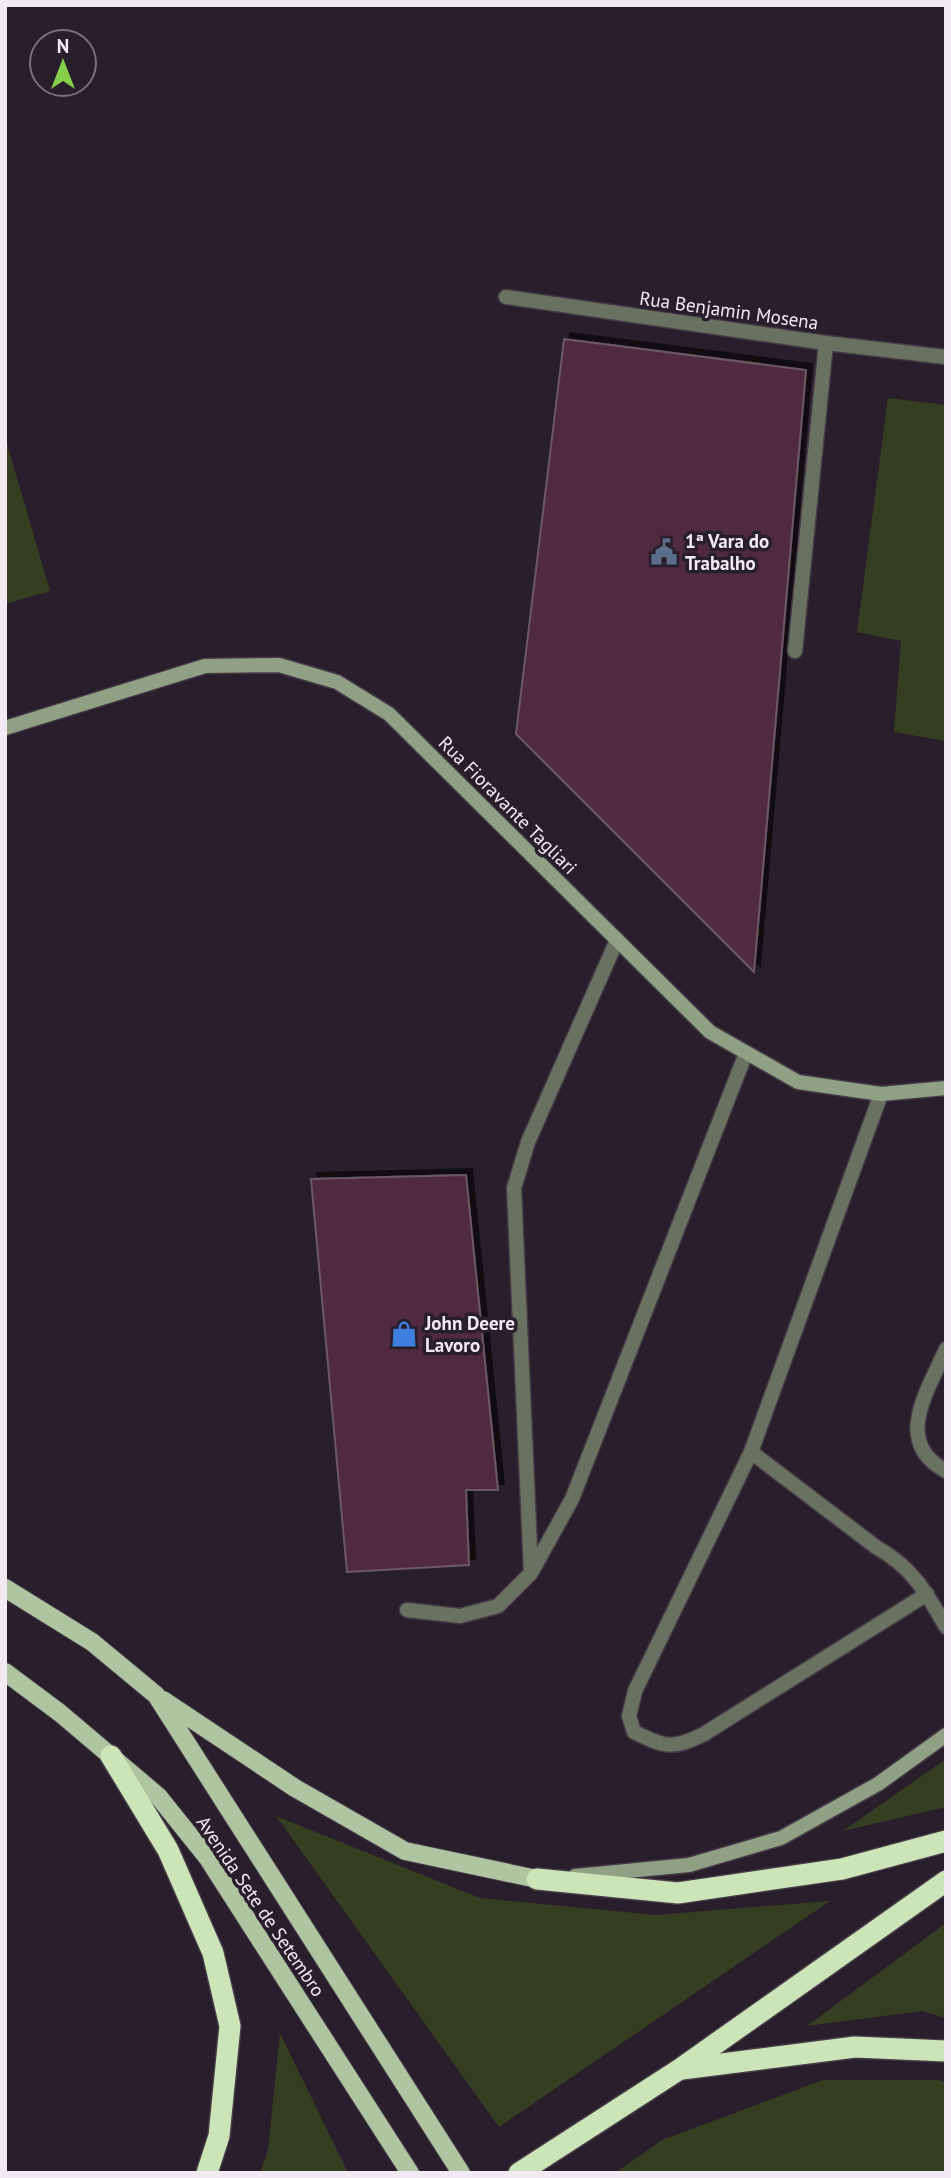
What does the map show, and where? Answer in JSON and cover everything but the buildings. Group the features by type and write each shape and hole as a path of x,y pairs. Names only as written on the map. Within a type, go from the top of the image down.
{"highway":[{"path":"111,1756 168,1850 213,1953 230,2026 219,2136 207,2173"},
{"path":"537,1880 678,1893 842,1869 946,1842"},
{"path":"519,2173 680,2069 946,1881"},
{"path":"680,2069 855,2047 946,2051"}],"main road":[{"name":"Avenida Sete de Setembro","path":"5,1588 92,1642 156,1695 295,1788 405,1852 537,1880"},
{"name":"Avenida Sete de Setembro","path":"5,1672 60,1713 159,1796 207,1857 410,2173"},
{"name":"Avenida Sete de Setembro","path":"156,1695 461,2173"}],"street":[{"name":"Rua Benjamin Mosena","path":"506,298 946,357"},
{"path":"795,651 826,343"},
{"name":"Rua Fioravante Tagliari","path":"5,728 205,666 279,665 337,682 389,714 710,1032 798,1082 881,1094 946,1088"},
{"path":"531,1573 514,1188 528,1142 617,940"},
{"path":"407,1610 460,1616 498,1606 531,1573 572,1499 746,1053"},
{"path":"881,1094 751,1452 635,1691 629,1716 634,1732 659,1744 682,1745 693,1740 927,1594"},
{"path":"946,1349 916,1418 919,1445 935,1465 946,1471"},
{"path":"751,1452 876,1547 896,1558 914,1576 946,1627"},
{"path":"537,1880 689,1865 781,1838 878,1784 946,1735"}],"green space":[{"path":"888,398 946,405 946,741 894,732 901,641 857,632"},
{"path":"5,437 50,591 5,604"},
{"path":"946,1759 946,1807 843,1831"},
{"path":"276,1816 480,1898 656,1915 830,1901 499,2127"},
{"path":"946,1923 946,2018 922,2011 807,2026"},
{"path":"280,2033 348,2173 260,2173 268,2150"},
{"path":"823,2080 940,2080 946,2083 946,2173 615,2173 662,2140"}],"place":[{"name":"1ª Vara do Trabalho","path":"664,552"},
{"name":"John Deere Lavoro","path":"404,1334"}]}
